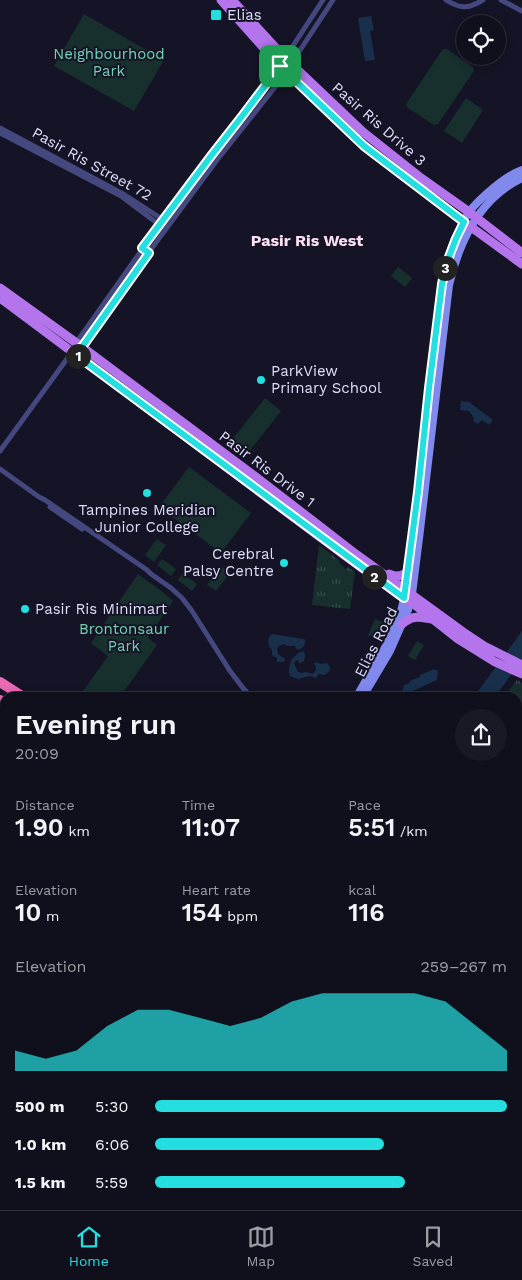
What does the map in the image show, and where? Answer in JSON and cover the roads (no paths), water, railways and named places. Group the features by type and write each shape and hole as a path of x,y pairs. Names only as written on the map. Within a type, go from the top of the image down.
{"highway":[{"path":"0,683 14,692"}],"main road":[{"name":"Pasir Ris Drive 3","path":"221,0 364,146 522,264"},
{"name":"Pasir Ris Drive 3","path":"232,0 286,65 363,132 522,253"},
{"name":"Elias Road","path":"359,692 387,644 408,596 422,512 448,285 456,258 473,215 498,184 522,170"},
{"name":"Elias Road","path":"473,215 484,208 497,194 522,178"},
{"name":"Elias Road","path":"366,692 390,651 408,610 408,572 442,284 451,251 468,225"},
{"name":"Pasir Ris Drive 1","path":"0,288 264,483 371,565 408,596 431,619 458,639 521,671"},
{"name":"Pasir Ris Drive 1","path":"0,298 408,596 484,646 497,658"},
{"path":"371,565 397,577 408,572"},
{"path":"402,624 408,618 431,619"}],"street":[{"path":"79,345 142,248 286,65 323,0"},
{"path":"0,451 72,352 149,253 334,0"},
{"path":"446,0 453,4 454,2 460,7 473,6 482,0"},
{"path":"501,0 522,11"},
{"name":"Pasir Ris Street 72","path":"0,128 125,195 170,224"},
{"name":"Pasir Ris Street 72","path":"0,132 121,196 166,230"},
{"path":"142,248 149,253"},
{"path":"0,469 171,588 192,611 246,692"}],"water":[{"path":"371,16 374,30 370,31 375,60 365,61 358,18"},
{"path":"461,401 469,402 493,420 489,425 482,420 478,424 473,421 474,418 469,411 460,410"},
{"path":"522,631 522,659 499,692 477,692"},
{"path":"272,634 304,639 303,648 297,650 295,646 284,644 279,646 277,648 278,654 285,660 284,662 277,662 277,658 272,655 268,642"},
{"path":"304,651 304,661 299,664 297,660 294,663 298,672 313,674 316,670 315,662 327,663 330,667 329,672 324,675 319,674 316,678 310,676 298,679 290,676 289,669 292,660 298,653"},
{"path":"434,669 438,671 437,680 411,692 402,692 404,685 420,677 420,675"}],"place":[{"name":"Elias","path":"216,15"},
{"name":"ParkView Primary School","path":"261,380"},
{"name":"Tampines Meridian Junior College","path":"147,493"},
{"name":"Cerebral Palsy Centre","path":"284,563"},
{"name":"Pasir Ris Minimart","path":"25,609"}],"district":[{"name":"Pasir Ris West","path":"307,240"}],"park label":[{"name":"Neighbourhood Park","path":"109,62"},
{"name":"Brontonsaur Park","path":"124,638"}]}
